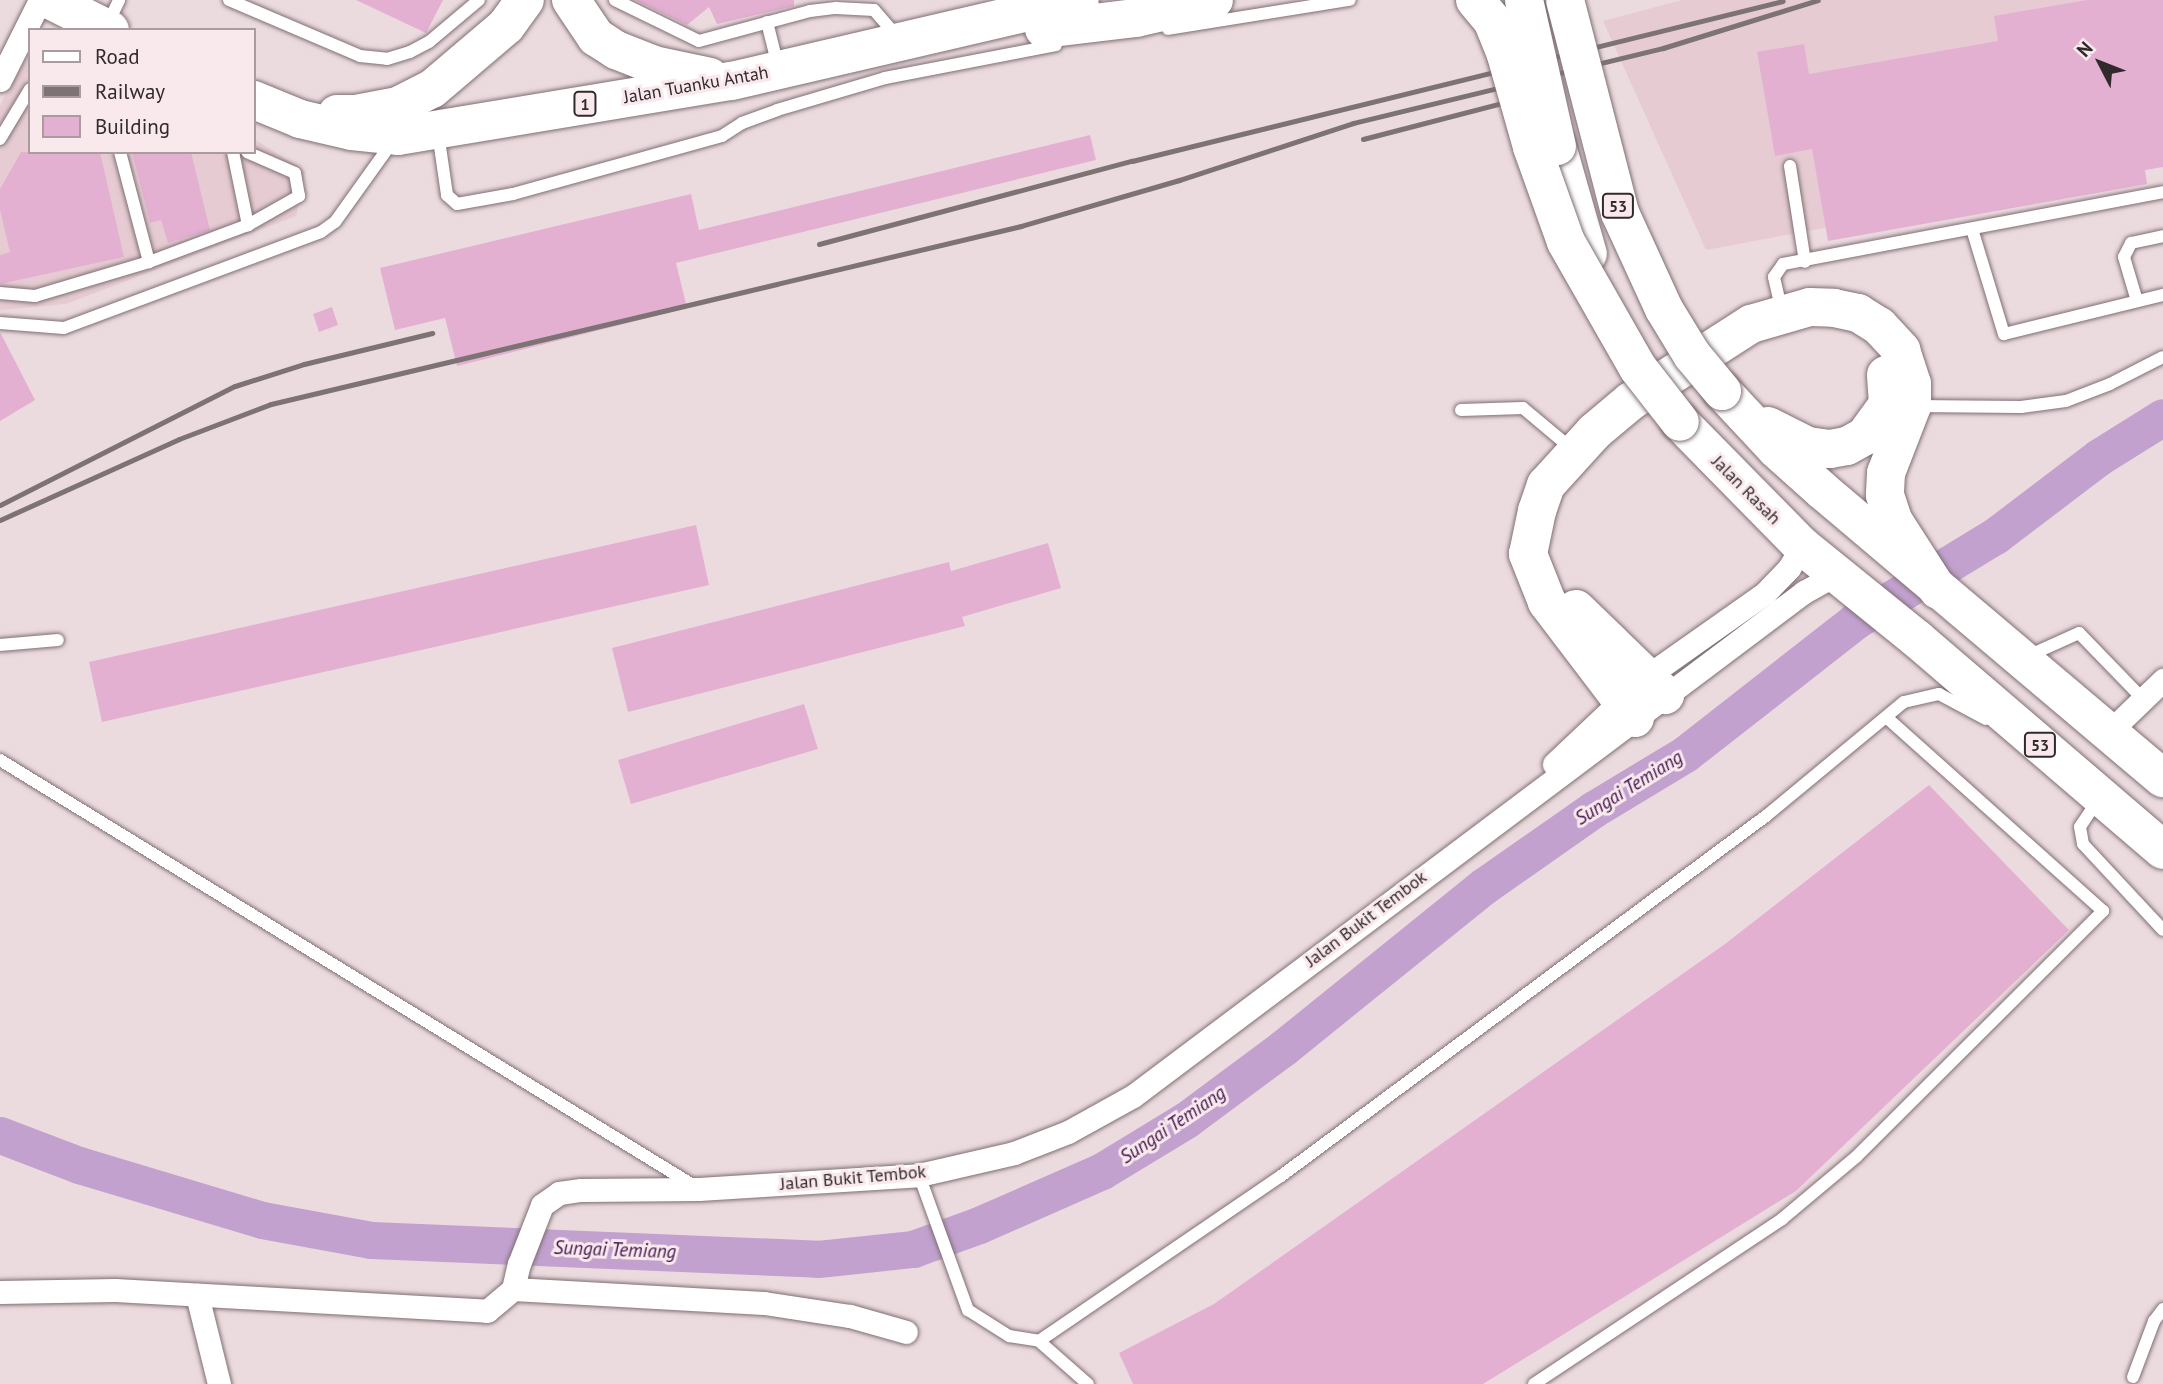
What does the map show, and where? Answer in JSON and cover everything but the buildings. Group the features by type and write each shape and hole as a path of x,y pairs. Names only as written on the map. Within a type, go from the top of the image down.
{"highway":[{"path":"50,0 112,19"},
{"name":"1","path":"261,104 356,114 398,106 432,89 467,60 506,26 525,0"},
{"name":"1","path":"571,0 596,37 616,50 654,65 732,81"},
{"name":"Jalan Tuanku Antah","path":"261,104 300,119 352,131 398,135 732,81 911,39 1023,7 1080,0"},
{"path":"911,39 1017,32 1136,18 1214,0"},
{"path":"1475,0 1492,20 1506,55 1532,147 1566,242 1606,313"},
{"name":"Jalan Rasah","path":"1524,0 1557,146 1606,313 1638,368 1680,422 1802,546 1917,639 2163,850"},
{"name":"53","path":"1565,0 1620,213 1664,309 1692,355 1729,399 1786,457 1907,554 1949,599 2163,778"},
{"path":"1641,697 1547,602 1528,554 1537,510 1546,485 1574,452 1631,401 1751,324 1782,313 1811,307 1834,308 1858,313 1879,326 1901,350 1912,384 1912,407 1886,472 1885,495 1907,554"},
{"path":"1729,399 1792,440 1830,449 1847,446 1865,436 1888,404 1889,384 1882,364 1867,348 1850,334 1782,313"}],"street":[{"path":"0,80 40,0"},
{"name":"Jalan Bukit Tembok","path":"513,1289 531,1229 542,1205 559,1193 581,1190 699,1189 919,1175 1014,1153 1068,1132 1133,1096 1489,827 1765,593 1789,568 1802,546"},
{"name":"Jalan Bukit Tembok","path":"1641,697 1804,592 1847,582"},
{"path":"2110,731 2163,680"},
{"path":"0,1293 115,1290 487,1311 513,1289 764,1303 850,1316 906,1332"},
{"path":"197,1295 219,1384"}],"lane":[{"path":"229,0 360,56 387,59 410,52 429,42 479,0"},
{"path":"615,0 699,41 767,22 836,8 874,10 911,39"},
{"path":"1158,30 1350,0"},
{"path":"767,22 779,69"},
{"path":"437,129 447,195 457,204 525,191 722,136 742,123 777,110 885,78 1066,43"},
{"path":"0,139 28,92"},
{"path":"0,323 64,328 321,232 335,222 398,135"},
{"path":"121,154 149,262"},
{"path":"233,154 248,225"},
{"path":"0,293 35,296 149,262 248,225 299,196 295,173 252,154"},
{"path":"1790,166 1805,262"},
{"path":"1782,313 1774,277 1783,264 1805,262 2163,192"},
{"path":"1972,229 2004,334 2163,295"},
{"path":"2137,302 2124,257 2131,243 2163,236"},
{"path":"1912,407 2021,407 2066,401 2110,384 2163,357"},
{"path":"1461,410 1522,408 1545,423 1574,452"},
{"path":"2021,659 2079,633 2143,699"},
{"path":"0,645 58,640"},
{"path":"1039,1341 1281,1176 1766,816 1904,702 1939,694 2052,755"},
{"path":"1534,1384 1782,1219 1856,1157 2102,911 1886,717"},
{"path":"0,760 699,1189"},
{"path":"2100,796 2080,827 2083,844 2163,930"},
{"path":"919,1175 968,1310 1010,1336 1039,1341 1088,1384"},
{"path":"2133,1377 2154,1321 2163,1309"}],"shaded area":[{"path":"1682,0 2163,0 2163,165 1706,250 1603,21"},
{"path":"28,56 28,154 256,154 256,140 305,171 296,216 66,304 0,310 0,105"}],"waterway":[{"name":"Sungai Temiang","path":"0,1135 79,1165 262,1220 371,1240 818,1259 913,1249 979,1225 1102,1171 1186,1120 1283,1048 1484,886 1594,809 1685,754 1855,621 1995,536 2099,457 2163,417"}],"railway":[{"path":"0,520 179,439 271,404 1021,226 1179,180 1353,123 1663,48 1818,0"},
{"path":"819,244 1132,161 1783,1"},
{"path":"1363,139 1553,90"},
{"path":"0,505 235,386 304,364 432,333"}]}
